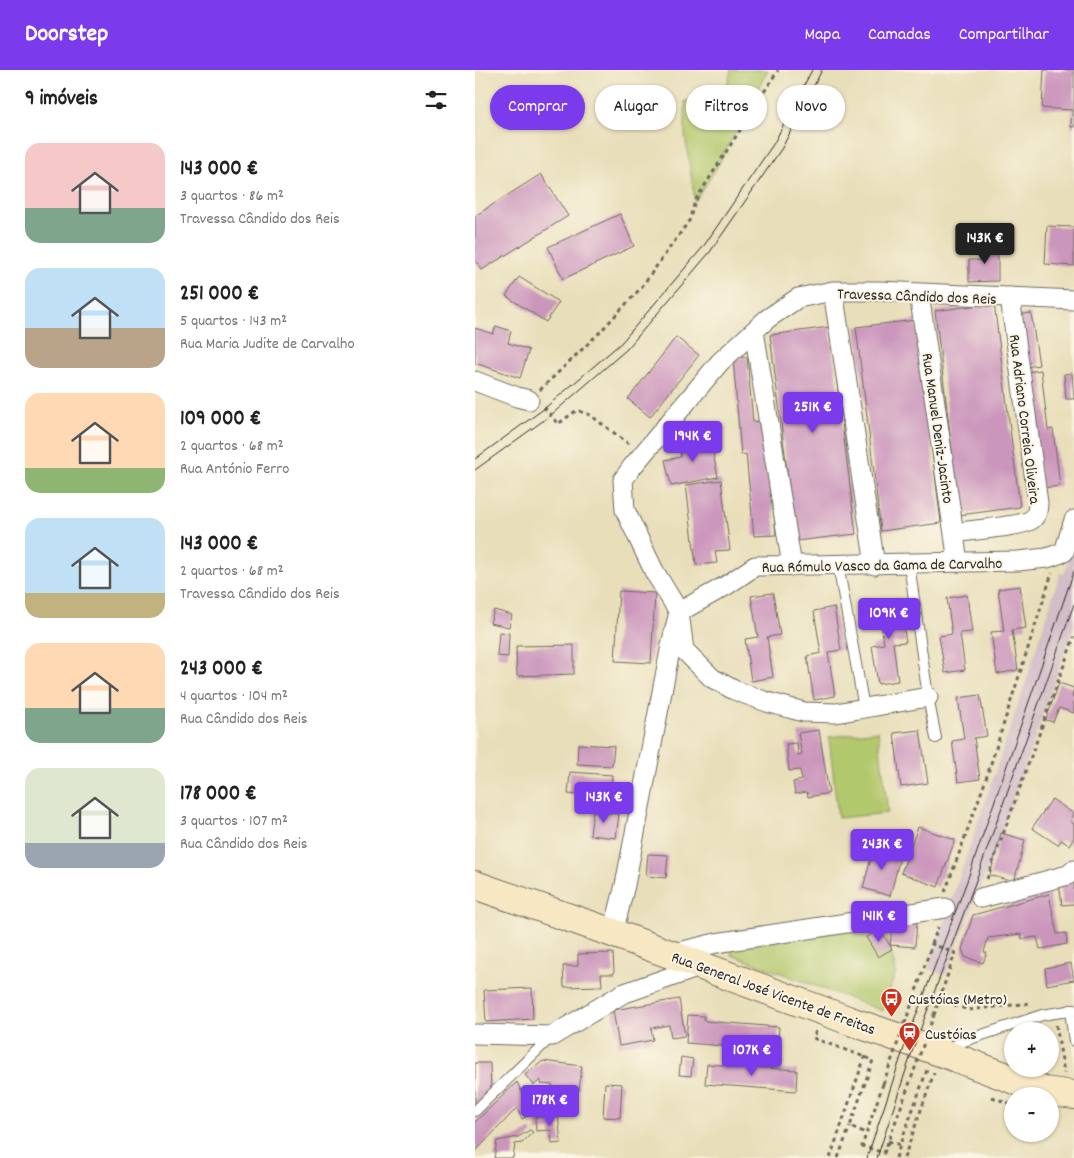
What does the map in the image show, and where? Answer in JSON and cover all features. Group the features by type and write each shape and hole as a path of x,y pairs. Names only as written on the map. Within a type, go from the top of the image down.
{"main road":[{"name":"Rua General José Vicente de Freitas","path":"475,885 671,954 853,1022 939,1063 1044,1091 1069,1087"}],"street":[{"name":"Travessa Cândido dos Reis","path":"679,612 653,571 625,510 623,480 631,467 720,362 767,319 798,298 833,292 879,291 1074,300"},
{"path":"833,292 875,564"},
{"name":"Rua Manuel Deniz-Jacinto","path":"919,293 958,562"},
{"name":"Rua Adriano Correia Oliveira","path":"954,533 1019,524 1031,520 1037,512 1038,503 1010,297"},
{"path":"754,331 792,566"},
{"path":"475,382 529,400"},
{"path":"1059,554 1064,552 1074,520"},
{"name":"Rua Rómulo Vasco da Gama de Carvalho","path":"679,612 720,589 755,566 1018,561 1047,558 1059,554"},
{"path":"679,612 684,650 712,678 734,690 804,712 836,713 928,697"},
{"path":"613,933 625,885 679,612"},
{"path":"981,898 1067,875 1074,870"},
{"path":"671,954 716,943 942,908"},
{"path":"475,1034 552,1036 622,994 702,966"}],"lane":[{"path":"909,564 928,697 936,738"},
{"path":"838,565 864,708"},
{"path":"939,1063 961,1042 1042,1014 1072,1010 1074,1041"},
{"path":"475,1111 552,1036"}],"path":[{"path":"529,400 599,333 640,289 689,221 695,201 778,70"},
{"path":"529,400 541,401 557,424 577,410 590,415 643,454"},
{"path":"942,908 1059,554"},
{"path":"981,898 1074,637"},
{"path":"932,944 955,953 939,999 884,1153 862,1146 932,944"},
{"path":"939,999 968,1010 1035,1003"},
{"path":"818,1024 813,1038 873,1060 838,1158"},
{"path":"1059,1038 1069,1087"},
{"path":"830,1158 865,1056"},
{"path":"904,1158 939,1063"},
{"path":"896,1158 922,1083"},
{"path":"850,1126 866,1133"},
{"path":"888,1141 900,1145"}],"shaded area":[{"path":"1074,546 1074,626 995,850 980,889 977,889 971,911 945,975 928,969 1023,690 1060,573 1064,574"}],"green space":[{"path":"731,70 768,70 760,85 728,85"},
{"path":"685,101 686,130 736,130 716,169 695,201 685,135"},
{"path":"878,731 888,813 838,818 829,737"},
{"path":"884,925 896,971 883,1011 732,955 731,948"}],"building":[{"path":"1044,70 1074,70 1074,127 1071,127 1072,110 1042,108"},
{"path":"541,174 568,216 482,270 475,260 475,216"},
{"path":"620,214 634,246 563,279 548,247"},
{"path":"1047,226 1074,227 1074,266 1045,264"},
{"path":"981,243 998,243 998,281 969,282 969,260 981,260"},
{"path":"519,277 559,302 546,322 506,296"},
{"path":"994,303 1020,507 960,515 935,311"},
{"path":"1031,313 1039,365 1026,367 1017,315"},
{"path":"916,320 941,523 881,531 856,327"},
{"path":"496,326 511,331 508,343 529,350 520,378 475,363 475,328 493,334"},
{"path":"830,327 856,534 796,541 770,335"},
{"path":"676,337 699,355 650,417 628,399"},
{"path":"747,357 753,422 765,421 776,535 754,536 746,454 741,455 733,358"},
{"path":"1041,370 1048,430 1053,429 1060,486 1042,488 1027,372"},
{"path":"1072,373 1074,399 1066,399 1064,374"},
{"path":"710,438 718,477 671,486 665,460 681,457 678,444"},
{"path":"721,480 730,550 715,551 717,563 696,565 686,485"},
{"path":"1020,586 1026,628 1012,630 1018,670 997,674 991,632 1004,631 998,589"},
{"path":"619,591 655,593 651,663 615,661"},
{"path":"773,593 780,635 767,637 773,677 751,681 745,639 758,637 751,596"},
{"path":"967,595 972,632 960,633 965,670 945,673 939,636 952,634 947,598"},
{"path":"899,598 906,642 893,643 898,681 878,684 872,646 884,644 878,601"},
{"path":"834,607 841,650 828,652 835,696 814,700 807,656 821,653 814,611"},
{"path":"494,610 512,615 509,627 490,623"},
{"path":"499,632 509,633 508,657 497,656"},
{"path":"574,645 574,674 517,676 516,646"},
{"path":"1059,683 1074,688 1072,697 1074,698 1074,713 1059,708 1053,722 1046,720"},
{"path":"980,695 987,736 974,738 980,779 958,782 952,741 964,739 958,698"},
{"path":"819,730 829,793 808,797 807,792 795,794 793,782 802,780 800,770 789,771 786,744 797,743 798,755 802,754 798,733"},
{"path":"920,730 928,783 901,787 894,733"},
{"path":"578,744 614,746 612,766 577,764"},
{"path":"570,772 612,775 610,798 568,794"},
{"path":"1052,799 1074,814 1070,821 1074,824 1074,838 1069,845 1061,840 1058,845 1032,828"},
{"path":"593,811 619,814 616,838 590,835"},
{"path":"918,827 955,840 938,887 901,873"},
{"path":"1001,833 1025,840 1014,882 990,875"},
{"path":"874,847 901,854 890,896 863,888"},
{"path":"648,854 668,855 666,878 646,876"},
{"path":"1074,882 1074,904 1062,905 1059,883"},
{"path":"1049,894 1057,934 1066,933 1067,944 1040,949 1037,937 1022,939 1021,934 988,938 984,952 987,953 983,963 965,957 962,949 973,915"},
{"path":"893,920 917,922 915,947 890,945"},
{"path":"880,929 892,949 878,957 866,937"},
{"path":"613,953 614,974 601,974 602,986 564,987 563,966 578,966 578,954"},
{"path":"1071,963 1074,980 1047,985 1045,968"},
{"path":"532,988 533,1019 486,1022 484,990"},
{"path":"679,999 685,1036 671,1038 669,1025 651,1028 653,1040 619,1046 613,1010"},
{"path":"688,1015 704,1016 704,1021 779,1027 777,1050 686,1043"},
{"path":"681,1057 693,1059 691,1076 679,1075"},
{"path":"543,1061 582,1066 579,1090 553,1088 553,1085 541,1084 541,1080 534,1085 525,1075"},
{"path":"475,1063 490,1063 491,1092 475,1107"},
{"path":"707,1064 797,1070 796,1091 705,1084"},
{"path":"517,1082 532,1113 522,1119 517,1108 475,1152 475,1122"},
{"path":"605,1083 622,1084 620,1118 603,1117"},
{"path":"558,1115 561,1143 552,1144 551,1130 536,1131 535,1117"},
{"path":"530,1130 533,1132 522,1143 515,1144 513,1158 494,1158 497,1141 518,1137"}],"tram line":[{"path":"475,459 545,408 621,343 703,247 774,143 812,70"},
{"path":"475,470 551,415 627,349 710,252 782,148 822,70"},
{"path":"867,1158 905,1045 967,881 1074,571"},
{"path":"877,1158 913,1049 975,883 1074,604"}],"place":[{"name":"Custóias (Metro)","path":"892,1017"},
{"name":"Custóias","path":"909,1052"}]}
